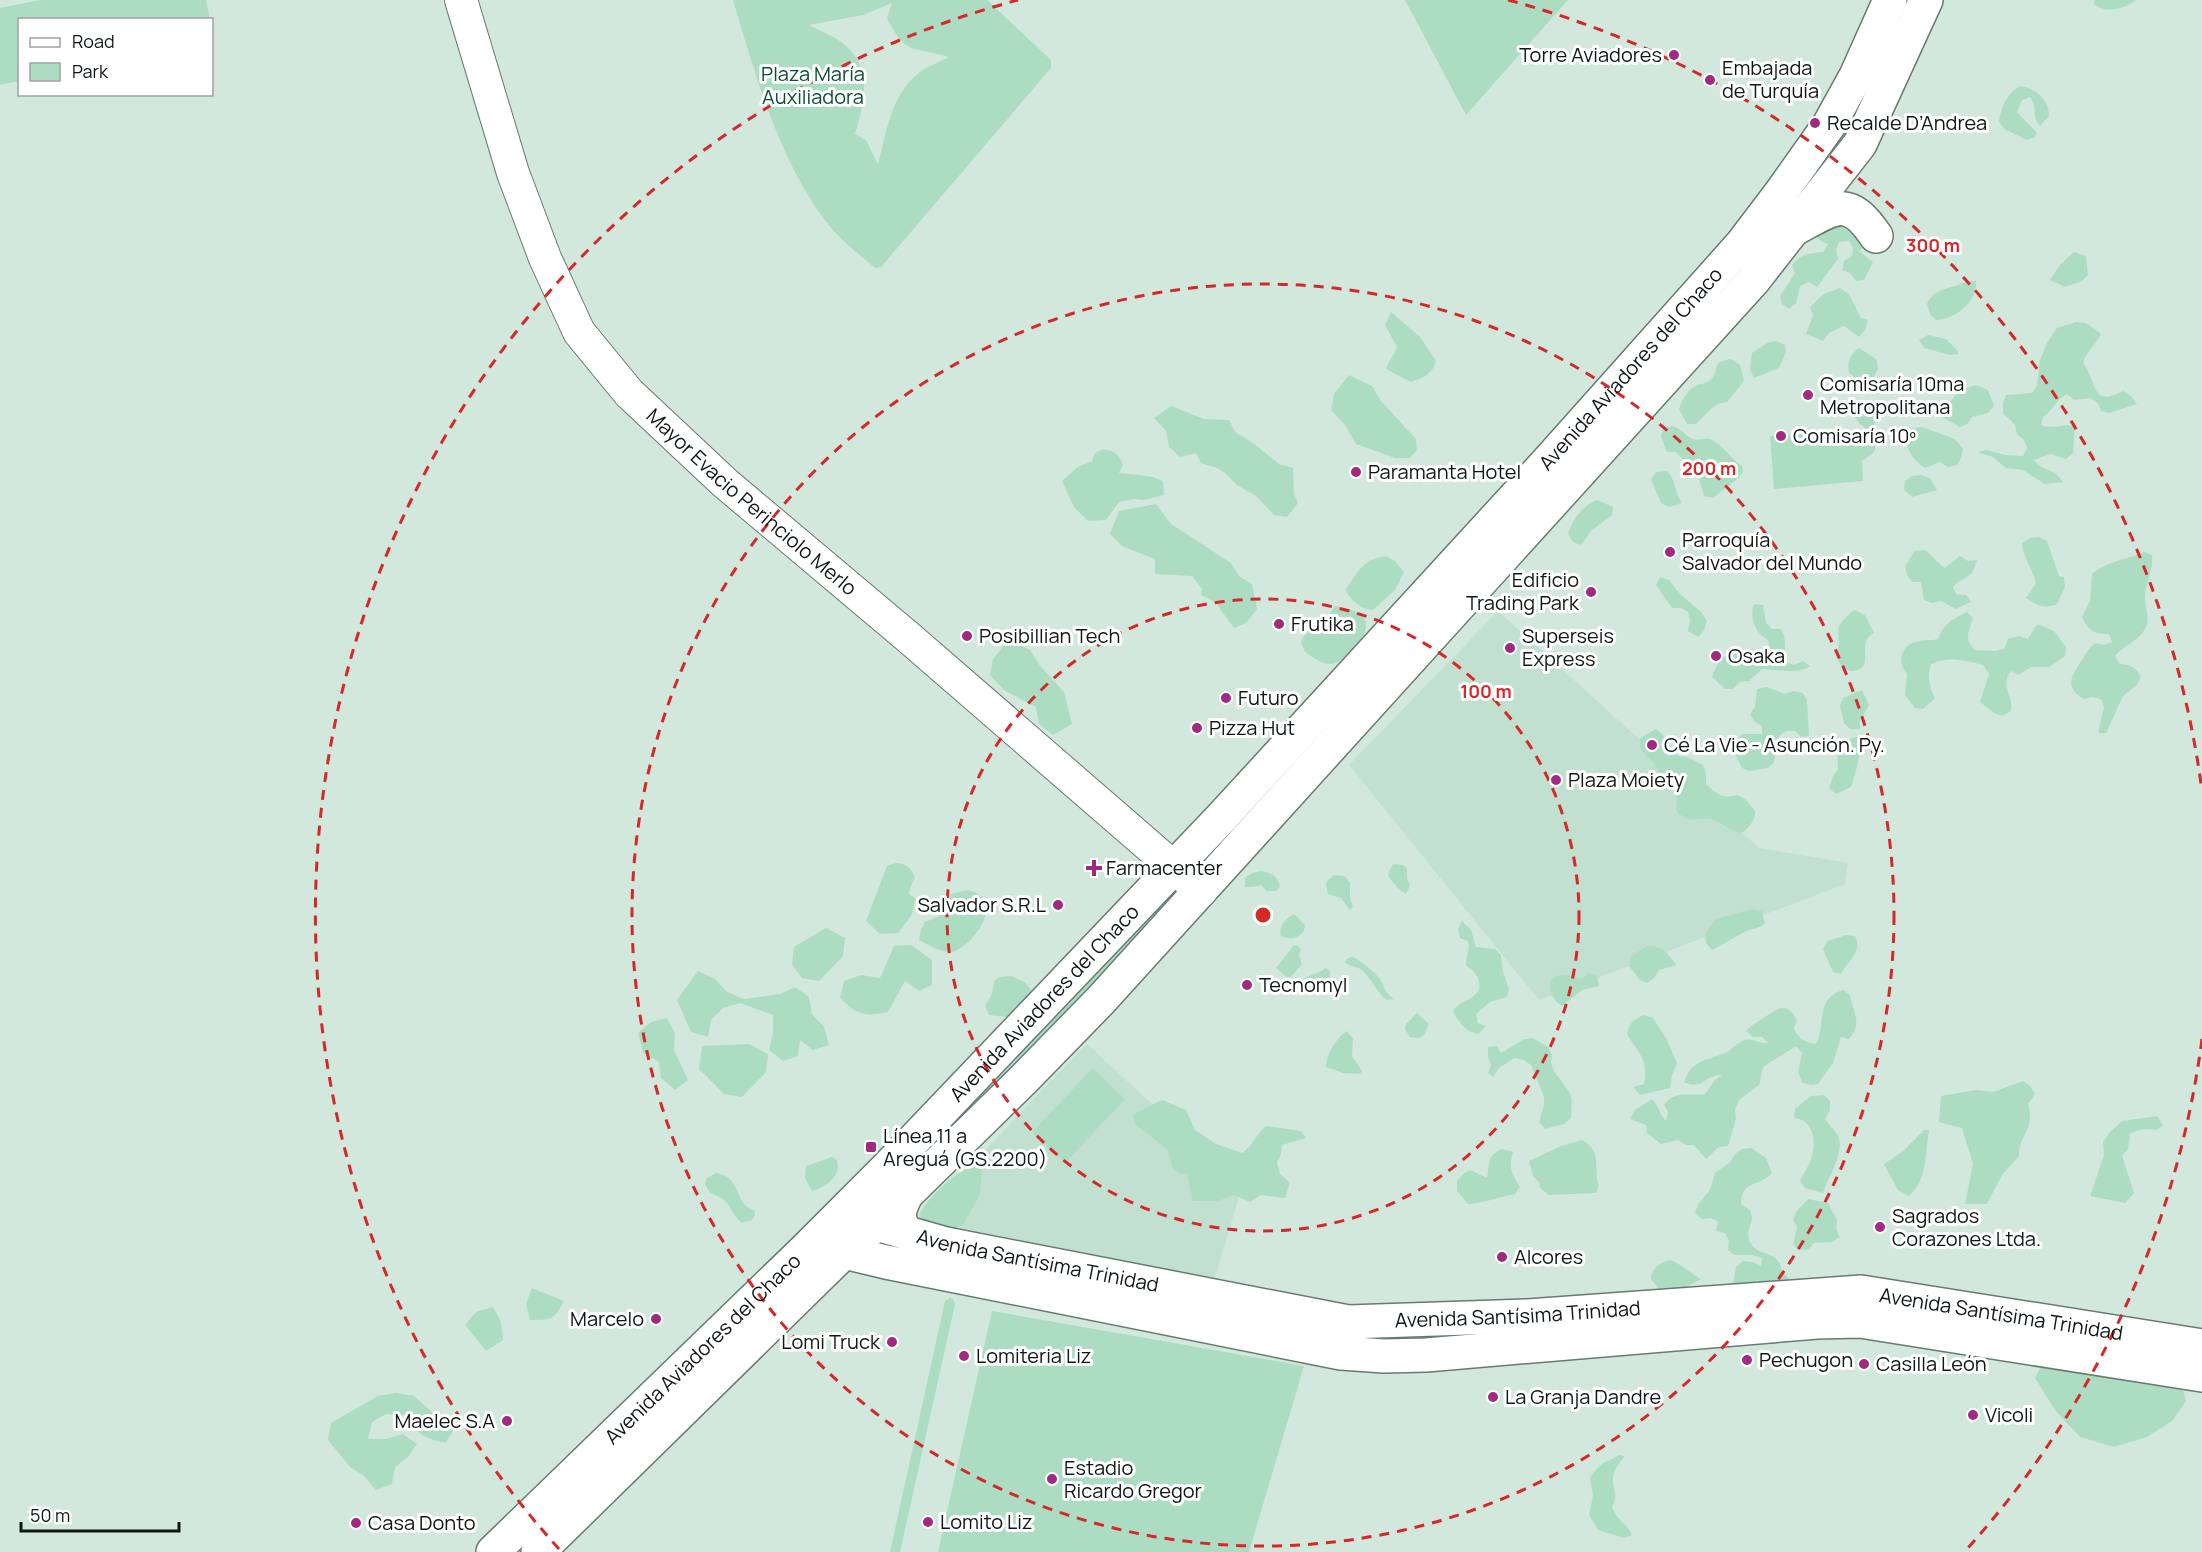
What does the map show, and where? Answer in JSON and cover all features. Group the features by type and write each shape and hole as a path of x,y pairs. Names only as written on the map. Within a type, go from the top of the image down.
{"main road":[{"name":"Avenida Aviadores del Chaco","path":"538,1552 844,1252 876,1224 1026,1078 1201,891 1500,537 1742,244 1829,125 1856,76 1890,0"},
{"name":"Avenida Aviadores del Chaco","path":"493,1552 841,1213 1175,867 1754,281 1860,144 1926,0"},
{"path":"1794,230 1823,213 1839,208 1854,211 1864,218 1876,236"},
{"path":"907,1192 898,1217 902,1227 909,1235"},
{"name":"Avenida Santísima Trinidad","path":"841,1213 909,1235 977,1250 1348,1322 1528,1316 1835,1292 1861,1292 2202,1346"},
{"name":"Avenida Santísima Trinidad","path":"844,1252 1341,1353 1384,1356 1426,1355 1817,1322 1860,1321 2202,1375"}],"street":[{"name":"Mayor Evacio Perinciolo Merlo","path":"461,0 513,173 545,258 579,332 622,385 725,483 908,637 1201,891"}],"shaded area":[{"path":"1498,611 1759,848 1848,863 1845,884 1539,1000 1349,765"},
{"path":"1087,1044 1242,1187 1214,1280 918,1219"}],"green space":[{"path":"40,0 206,0 210,18 18,18 18,81 0,85 0,8"},
{"name":"Plaza María Auxiliadora","path":"733,0 987,0 1051,60 1051,68 881,267 875,268 833,230 811,200 796,174 760,87","holes":["892,3 887,18 900,39 911,48 949,57 920,72 902,91 887,127 878,165 866,140 855,134 864,87 860,65 855,55 842,42 809,25 863,15"]},
{"path":"1405,0 1568,0 1466,115"},
{"path":"2094,0 2136,0 2121,8 2109,10 2094,4"},
{"path":"2022,86 2033,90 2041,97 2047,105 2049,116 2040,126 2037,123 2034,104 2030,97 2022,100 2017,112 2037,133 2035,137 2027,140 2004,129 1999,121 2003,105 2009,95"},
{"path":"1835,220 1849,232 1858,233 1865,246 1859,251 1873,262 1864,280 1856,281 1850,273 1842,270 1844,261 1852,256 1853,248 1849,241 1839,242 1836,250 1838,259 1817,287 1809,282 1800,286 1796,303 1789,309 1782,304 1780,296 1795,273 1792,265 1806,255 1823,252 1828,244 1814,235"},
{"path":"2074,252 2086,256 2088,275 2082,281 2065,287 2050,280 2060,265"},
{"path":"1967,281 1976,281 1976,288 1969,302 1951,317 1936,320 1930,314 1927,304 1930,298 1939,291"},
{"path":"1840,288 1849,294 1861,318 1868,320 1865,330 1859,337 1844,326 1829,333 1823,341 1806,334 1813,315 1810,307 1824,294"},
{"path":"1391,312 1420,337 1436,361 1424,377 1411,382 1386,369 1397,347 1385,325"},
{"path":"2076,322 2086,323 2101,334 2083,363 2096,390 2100,395 2105,396 2123,391 2137,404 2109,413 2101,411 2098,403 2090,398 2074,400 2067,394 2060,399 2043,417 2041,425 2075,426 2073,453 2066,459 2050,454 2034,460 2041,467 2055,473 2063,482 2045,484 2023,470 2006,468 1993,457 1977,452 1986,450 2005,455 2023,456 2027,448 2024,440 2017,434 2015,425 2003,413 2006,395 2032,393 2037,386 2040,360 2047,343 2057,328"},
{"path":"1928,335 1946,339 1958,351 1958,354 1950,355 1924,348 1919,340"},
{"path":"1776,341 1785,345 1786,352 1779,368 1754,378 1750,370 1752,353 1767,343"},
{"path":"1859,348 1877,360 1878,369 1873,378 1864,383 1849,373 1850,359"},
{"path":"1731,359 1740,365 1744,381 1727,402 1718,404 1696,424 1687,424 1679,409 1685,396 1693,388 1711,379 1718,364"},
{"path":"1349,375 1372,386 1381,401 1416,439 1417,450 1410,458 1395,458 1356,444 1345,425 1331,410 1334,394"},
{"path":"1976,385 1988,390 1994,406 1988,413 1972,417 1967,424 1960,427 1929,410 1921,409 1929,403 1947,405 1959,391"},
{"path":"1171,406 1204,419 1229,420 1235,432 1279,464 1293,468 1294,494 1298,503 1287,517 1274,515 1256,496 1237,485 1225,473 1201,463 1196,453 1180,457 1169,447 1166,431 1154,418"},
{"path":"1858,406 1877,406 1879,417 1874,425 1866,429 1854,415"},
{"path":"1672,426 1693,439 1710,439 1742,466 1743,472 1713,498 1704,496 1694,471 1676,452 1667,452 1661,437 1663,428"},
{"path":"1922,427 1955,439 1963,449 1957,465 1948,467 1940,462 1925,468 1913,457 1908,448 1905,432"},
{"path":"1861,430 1861,440 1870,435 1877,442 1874,452 1862,461 1863,481 1774,489 1770,436"},
{"path":"1103,449 1114,452 1120,458 1123,465 1119,473 1147,476 1163,481 1164,495 1144,500 1119,502 1106,520 1088,521 1074,507 1062,481 1078,467 1092,461 1095,453"},
{"path":"1667,471 1682,503 1669,507 1661,503 1651,479 1656,472"},
{"path":"1921,475 1930,478 1937,490 1912,497 1904,490 1905,481 1912,476"},
{"path":"1597,500 1613,507 1612,515 1591,531 1581,545 1573,542 1568,534 1572,523 1583,509"},
{"path":"1156,504 1171,524 1231,563 1239,576 1252,584 1257,609 1246,623 1234,628 1215,602 1201,595 1202,589 1192,576 1155,574 1155,559 1122,546 1110,534 1119,511"},
{"path":"2039,537 2047,541 2059,576 2064,577 2065,587 2057,604 2049,606 2037,605 2026,598 2036,583 2022,543 2030,538"},
{"path":"1925,550 1945,568 1960,556 1968,561 1977,560 1973,571 1953,587 1956,594 1966,595 1971,602 1956,609 1941,601 1932,603 1924,600 1921,582 1912,582 1905,566 1915,551"},
{"path":"2144,552 2152,555 2145,596 2148,619 2146,627 2115,656 2120,664 2133,667 2141,677 2137,685 2123,696 2106,733 2098,733 2104,707 2101,699 2092,697 2084,699 2074,691 2071,682 2077,668 2095,643 2104,645 2112,642 2109,634 2092,631 2082,617 2090,601 2092,574 2110,563"},
{"path":"1386,556 1395,561 1404,572 1395,590 1373,610 1364,608 1353,601 1345,590 1366,564 1371,560"},
{"path":"1660,577 1669,580 1707,621 1698,637 1688,631 1690,621 1688,612 1681,608 1672,608 1656,585"},
{"path":"1754,604 1763,605 1766,623 1772,629 1781,629 1785,639 1786,662 1794,665 1803,661 1810,666 1793,671 1762,669 1749,681 1740,682 1733,689 1725,689 1712,677 1722,658 1728,653 1742,649 1770,649 1768,640 1754,625 1752,615"},
{"path":"1335,606 1347,608 1362,616 1366,622 1366,628 1358,643 1342,658 1336,663 1327,664 1305,652 1301,642 1309,630 1327,617"},
{"path":"1854,610 1865,615 1874,633 1865,643 1863,667 1853,671 1842,666 1836,656 1839,628"},
{"path":"1967,612 1973,618 1968,639 1975,650 1995,651 2004,649 2008,639 2019,636 2028,639 2037,624 2054,631 2066,647 2065,656 2049,667 2032,667 2018,675 2011,671 2006,681 2011,700 2011,711 2002,716 1980,702 1989,674 1983,665 1970,662 1951,659 1931,664 1929,681 1935,698 1923,709 1915,708 1905,695 1907,674 1901,659 1904,650 1922,640 1938,639 1950,622"},
{"path":"1008,640 1030,650 1040,666 1064,692 1072,724 1053,735 1039,724 1036,707 1004,690 990,675 993,659"},
{"path":"1767,687 1785,694 1793,691 1803,693 1807,700 1809,736 1801,737 1795,731 1786,731 1779,736 1774,762 1768,768 1749,771 1742,768 1734,747 1742,734 1762,734 1762,726 1754,721 1750,714 1755,707 1757,689"},
{"path":"1862,690 1869,705 1860,721 1860,729 1850,729 1844,723 1840,706 1843,698"},
{"path":"1656,729 1678,756 1687,757 1703,765 1706,784 1713,790 1720,795 1737,795 1745,799 1755,811 1752,823 1742,833 1710,819 1687,819 1676,810 1677,791 1661,784 1655,764 1641,747 1640,738"},
{"path":"1860,736 1857,768 1851,787 1836,794 1829,788 1838,769 1837,750 1847,741"},
{"path":"896,863 903,864 912,872 915,878 909,894 916,899 911,916 898,933 880,934 866,921 887,866"},
{"path":"1393,864 1407,868 1410,886 1406,894 1389,877 1388,874"},
{"path":"1261,871 1276,878 1280,887 1276,891 1267,891 1261,885 1245,887 1245,878"},
{"path":"1334,875 1344,876 1350,882 1350,898 1353,907 1350,910 1341,898 1328,894 1327,881"},
{"path":"967,890 980,895 986,904 986,914 975,935 966,944 950,952 938,950 919,940 925,922 943,913 951,894"},
{"path":"1166,899 1170,901 1032,1052 904,1179 898,1175 1027,1047"},
{"path":"1753,909 1762,911 1765,924 1742,933 1712,950 1706,943 1705,934 1716,919"},
{"path":"1294,914 1305,925 1303,932 1293,938 1281,936 1280,929 1283,923"},
{"path":"1462,921 1471,930 1476,947 1495,949 1501,955 1503,972 1509,989 1507,997 1490,1002 1476,1014 1478,1023 1486,1026 1478,1034 1463,1026 1453,1011 1474,996 1480,986 1478,977 1466,966 1468,941 1460,938 1458,929"},
{"path":"826,928 845,938 843,956 819,981 802,978 792,965 794,947"},
{"path":"1846,935 1855,936 1857,947 1854,956 1841,974 1833,972 1823,949 1828,941"},
{"path":"911,945 932,960 932,985 919,991 905,981 888,1012 880,1014 857,1011 840,998 844,981 861,975 880,978 894,946"},
{"path":"1294,945 1301,950 1299,955 1302,964 1291,977 1287,977 1276,968"},
{"path":"1646,946 1664,950 1676,965 1659,970 1647,983 1640,980 1629,966 1631,957"},
{"path":"1352,957 1375,973 1394,999 1386,1000 1363,971 1345,962"},
{"path":"1326,968 1330,971 1330,977 1313,992 1304,991 1297,985 1303,979"},
{"path":"698,971 715,979 727,992 744,999 780,994 795,987 809,997 812,1014 824,1027 829,1045 813,1050 800,1040 798,1056 783,1061 769,1050 773,1033 773,1015 740,1003 723,1008 711,1020 708,1037 691,1032 677,1000"},
{"path":"1589,973 1597,976 1599,986 1582,990 1562,1006 1557,1002 1551,993 1552,980 1565,975 1582,979"},
{"path":"1011,976 1025,982 1032,991 1025,1011 1006,1017 989,1015 985,1006 991,996 995,980"},
{"path":"1843,990 1850,995 1856,1018 1855,1028 1849,1039 1841,1037 1833,1063 1818,1084 1810,1085 1802,1082 1798,1072 1802,1053 1796,1046 1763,1067 1759,1085 1739,1100 1735,1109 1736,1119 1728,1146 1719,1147 1706,1159 1694,1145 1686,1145 1678,1140 1661,1144 1647,1133 1646,1125 1630,1119 1635,1110 1652,1099 1666,1121 1668,1112 1664,1105 1672,1097 1705,1094 1715,1080 1722,1075 1695,1085 1684,1082 1691,1069 1700,1062 1728,1052 1739,1042 1751,1040 1768,1043 1762,1037 1753,1037 1746,1031 1776,1010 1785,1008 1789,1010 1797,1020 1794,1029 1800,1038 1816,1044 1828,999"},
{"path":"1417,1013 1429,1024 1424,1035 1419,1038 1410,1037 1405,1029 1406,1024"},
{"path":"1644,1015 1653,1018 1666,1038 1677,1063 1670,1088 1640,1095 1633,1087 1644,1084 1644,1062 1627,1034 1633,1022"},
{"path":"667,1018 675,1033 674,1050 688,1080 675,1090 661,1078 659,1062 643,1052 638,1033 651,1022"},
{"path":"1347,1031 1353,1039 1352,1056 1362,1071 1360,1074 1343,1073 1326,1067 1333,1047"},
{"path":"1533,1038 1548,1047 1552,1054 1551,1063 1554,1071 1570,1093 1572,1100 1571,1118 1564,1124 1545,1129 1539,1122 1544,1097 1531,1065 1524,1060 1514,1058 1499,1068 1493,1077 1488,1073 1491,1065 1488,1047 1497,1046 1501,1053 1524,1039"},
{"path":"749,1044 768,1054 766,1072 742,1097 724,1094 699,1069 702,1046"},
{"path":"1093,1068 1125,1099 1065,1163 1032,1132"},
{"path":"2023,1081 2035,1094 2028,1104 2029,1126 2019,1156 2002,1175 1987,1204 1965,1204 1973,1164 1962,1128 1939,1122 1941,1096 1976,1090 1993,1092"},
{"path":"1824,1095 1830,1101 1830,1110 1825,1119 1837,1134 1840,1148 1823,1193 1805,1188 1800,1181 1811,1159 1814,1139 1810,1127 1794,1118 1795,1109 1811,1096"},
{"path":"1162,1100 1186,1110 1195,1130 1216,1144 1242,1153 1266,1126 1301,1131 1306,1138 1282,1145 1277,1162 1280,1174 1290,1183 1285,1198 1261,1195 1250,1202 1234,1195 1218,1201 1193,1201 1187,1174 1179,1174 1172,1168 1168,1150 1136,1125 1132,1115"},
{"path":"2157,1116 2163,1125 2157,1129 2143,1129 2130,1134 2128,1149 2122,1156 2134,1193 2125,1203 2090,1196 2104,1155 2103,1142 2109,1133 2122,1121"},
{"path":"1924,1130 1929,1130 1925,1166 1920,1182 1909,1196 1898,1190 1884,1164 1903,1151"},
{"path":"1582,1140 1589,1145 1595,1155 1599,1185 1596,1193 1549,1195 1540,1188 1539,1182 1533,1176 1529,1161 1561,1146"},
{"path":"1751,1148 1766,1158 1772,1173 1762,1181 1748,1187 1742,1196 1741,1204 1750,1210 1752,1217 1748,1233 1749,1239 1758,1250 1777,1259 1782,1272 1789,1278 1787,1286 1761,1288 1758,1280 1740,1289 1733,1284 1736,1267 1743,1261 1761,1266 1762,1258 1752,1255 1734,1255 1728,1250 1729,1241 1725,1233 1716,1231 1718,1222 1711,1218 1702,1219 1695,1213 1698,1204 1710,1190 1715,1173 1742,1149"},
{"path":"1502,1149 1513,1152 1512,1170 1520,1187 1515,1194 1468,1204 1457,1191 1457,1181 1470,1170 1487,1178 1491,1158"},
{"path":"832,1157 837,1160 838,1166 835,1176 823,1187 812,1191 805,1178 806,1166"},
{"path":"971,1165 980,1166 982,1173 980,1193 963,1225 947,1232 923,1222 919,1214 930,1199"},
{"path":"716,1173 727,1177 744,1204 754,1210 755,1215 752,1220 742,1223 723,1199 710,1193 705,1184 707,1178"},
{"path":"1808,1199 1828,1203 1837,1220 1836,1229 1840,1237 1832,1242 1814,1243 1809,1249 1799,1250 1793,1245 1797,1227 1793,1220 1796,1212"},
{"path":"1670,1260 1701,1279 1686,1287 1659,1289 1651,1279 1654,1269"},
{"path":"532,1288 564,1301 552,1318 530,1320 526,1304"},
{"path":"950,1298 955,1304 900,1552 890,1552 945,1301"},
{"path":"493,1307 501,1322 503,1340 486,1351 465,1325 476,1312"},
{"path":"992,1311 1304,1366 1249,1552 938,1552"},
{"path":"2049,1351 2178,1369 2186,1401 2172,1421 2147,1437 2114,1447 2080,1437 2055,1410 2035,1378"},
{"path":"396,1393 414,1396 453,1431 445,1443 422,1434 413,1427 405,1415 386,1414 372,1422 368,1439 386,1439 403,1434 417,1444 408,1457 395,1467 392,1484 376,1490 364,1476 350,1467 328,1440 331,1423 378,1396"},
{"path":"1619,1455 1625,1456 1614,1473 1615,1498 1612,1507 1632,1535 1624,1538 1598,1530 1589,1515 1593,1496 1590,1478 1602,1464"}],"place":[{"name":"Torre Aviadores","path":"1674,55"},
{"name":"Embajada de Turquía","path":"1710,80"},
{"name":"Recalde D’Andrea","path":"1815,123"},
{"name":"Comisaría 10ma Metropolitana","path":"1808,395"},
{"name":"Comisaría 10º","path":"1781,436"},
{"name":"Paramanta Hotel","path":"1356,472"},
{"name":"Parroquía Salvador del Mundo","path":"1670,552"},
{"name":"Edificio Trading Park","path":"1591,592"},
{"name":"Frutika","path":"1279,624"},
{"name":"Posibillian Tech","path":"967,636"},
{"name":"Superseis Express","path":"1510,648"},
{"name":"Osaka","path":"1716,656"},
{"name":"Futuro","path":"1226,698"},
{"name":"Pizza Hut","path":"1197,728"},
{"name":"Cé La Vie - Asunción. Py.","path":"1652,745"},
{"name":"Plaza Moiety","path":"1556,780"},
{"name":"Farmacenter","path":"1094,868"},
{"name":"Salvador S.R.L","path":"1058,905"},
{"name":"Tecnomyl","path":"1247,985"},
{"name":"Línea 11 a Areguá (GS.2200)","path":"871,1147"},
{"name":"Sagrados Corazones Ltda.","path":"1880,1227"},
{"name":"Alcores","path":"1502,1257"},
{"name":"Marcelo","path":"656,1319"},
{"name":"Lomi Truck","path":"892,1342"},
{"name":"Lomiteria Liz","path":"964,1356"},
{"name":"Pechugon","path":"1747,1360"},
{"name":"Casilla León","path":"1864,1364"},
{"name":"La Granja Dandre","path":"1493,1397"},
{"name":"Vicoli","path":"1973,1415"},
{"name":"Maelec S.A","path":"507,1421"},
{"name":"Estadio Ricardo Gregor","path":"1052,1479"},
{"name":"Lomito Liz","path":"928,1522"},
{"name":"Casa Donto","path":"356,1523"}]}
